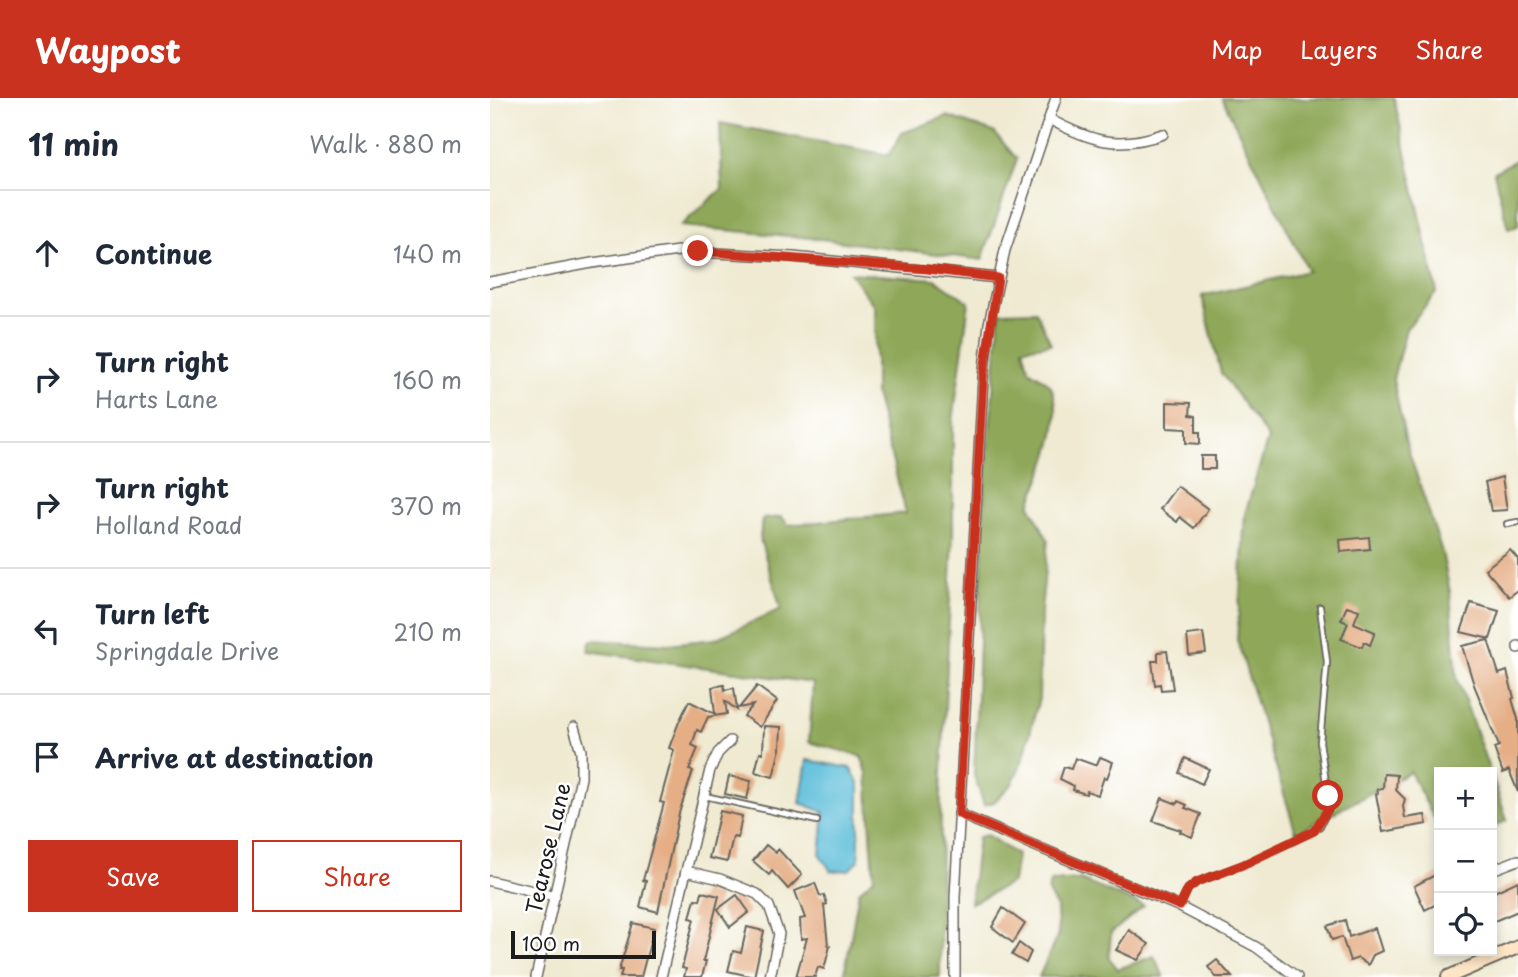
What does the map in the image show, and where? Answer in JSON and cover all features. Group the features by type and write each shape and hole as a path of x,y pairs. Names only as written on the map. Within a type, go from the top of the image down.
{"main road":[{"path":"1448,977 1518,947"}],"street":[{"path":"955,977 955,897 983,377 998,278 1014,218 1056,98"},
{"path":"1049,119 1088,138 1111,142 1135,142 1163,134"},
{"path":"490,282 592,262 678,251 793,257 998,278"},
{"name":"Tearose Lane","path":"536,977 581,778 581,751 574,727"},
{"path":"660,977 710,770 718,754 730,741"},
{"path":"959,814 1180,906 1256,947 1297,977"},
{"path":"1497,868 1518,860"},
{"path":"686,871 720,879 757,894 769,906 779,934 769,977"},
{"path":"490,881 555,896"}],"lane":[{"path":"1507,524 1518,522"},
{"path":"1180,906 1188,889 1197,882 1242,865 1314,831 1328,809 1320,742 1327,663 1320,607"},
{"path":"704,796 817,821"}],"green space":[{"path":"1222,98 1394,98 1437,292 1406,329 1393,379 1406,443 1442,552 1450,592 1457,678 1488,767 1434,767 1434,818 1410,772 1296,833 1237,640 1245,514 1268,438 1221,373 1202,296 1308,271"},
{"path":"947,116 994,132 1017,159 982,260 821,239 680,226 722,189 720,123 889,155 902,133"},
{"path":"1518,159 1518,226 1508,229 1494,172"},
{"path":"850,273 935,279 969,302 953,421 953,536 941,795 940,977 844,977 859,891 874,878 867,773 861,756 809,742 813,683 588,651 591,640 668,644 715,639 781,609 760,539 762,519 782,517 788,525 906,513 875,394 875,307"},
{"path":"1036,311 1051,344 1023,348 1029,370 1051,387 1056,415 1051,446 1030,505 1048,540 1041,611 1039,698 1024,757 1012,784 994,802 984,805 974,775 985,485 1000,312"},
{"path":"1497,791 1507,820 1497,825"},
{"path":"987,835 1017,855 1013,882 970,904 978,837"},
{"path":"1080,880 1144,906 1111,933 1109,958 1118,969 1154,956 1164,977 1039,977 1058,934 1057,908 1048,892 1050,882"}],"water":[{"path":"807,760 850,768 859,783 859,860 849,870 831,871 820,855 824,812 800,803"}],"building":[{"path":"1167,402 1191,403 1190,415 1196,416 1196,432 1200,432 1200,444 1186,443 1186,429 1167,428"},
{"path":"1201,456 1215,456 1215,469 1201,469"},
{"path":"1502,477 1507,510 1491,511 1485,482"},
{"path":"1177,486 1208,509 1194,528 1180,517 1177,522 1160,509"},
{"path":"1369,537 1370,549 1341,552 1340,540"},
{"path":"1510,550 1518,559 1518,590 1509,597 1485,569"},
{"path":"1471,603 1499,611 1490,639 1461,632"},
{"path":"1347,606 1359,610 1354,623 1375,632 1370,645 1364,642 1362,647 1341,639 1348,623 1341,620"},
{"path":"1203,633 1206,653 1189,655 1187,635"},
{"path":"1488,640 1499,674 1507,671 1514,698 1512,699 1518,719 1518,792 1509,770 1503,773 1494,748 1499,746 1474,685 1462,646"},
{"path":"1167,651 1173,689 1161,690 1160,684 1155,685 1152,661 1158,661 1158,652"},
{"path":"724,685 725,690 734,688 737,710 725,701 727,714 708,717 701,732 697,730 692,745 698,748 689,770 693,771 679,813 658,912 640,907 646,881 643,880 664,803 660,802 674,750 669,748 689,701 715,714 712,687"},
{"path":"757,686 777,701 760,727 744,716 753,705 739,708"},
{"path":"764,726 781,727 780,749 773,777 755,772 760,752 763,753"},
{"path":"1100,757 1113,762 1098,795 1073,790 1074,786 1060,779 1064,767 1071,769 1075,758 1094,765"},
{"path":"1185,758 1209,769 1202,784 1179,773"},
{"path":"1384,774 1397,775 1396,790 1405,799 1405,818 1425,815 1427,824 1383,832 1376,794 1377,789 1383,788"},
{"path":"729,776 751,781 747,799 725,794"},
{"path":"1162,798 1177,804 1178,801 1187,805 1185,808 1201,814 1192,837 1180,832 1181,830 1153,821"},
{"path":"720,811 742,816 738,838 733,837 727,862 709,858"},
{"path":"766,845 776,853 778,849 802,875 788,889 772,871 769,875 753,861"},
{"path":"1434,876 1434,906 1425,910 1414,886"},
{"path":"1518,881 1518,911 1497,920 1497,891"},
{"path":"815,883 820,896 824,895 827,904 824,905 830,946 824,969 818,967 815,977 796,977 807,938 801,939 800,919 805,918 795,891"},
{"path":"702,892 719,896 703,961 706,961 702,977 684,977 686,969 682,968 694,919 690,918 695,899 700,900"},
{"path":"737,895 749,912 730,927 718,909"},
{"path":"1003,908 1025,924 1013,943 992,927"},
{"path":"1345,920 1349,937 1375,928 1382,951 1373,955 1368,965 1358,958 1350,961 1342,937 1332,940 1327,926"},
{"path":"633,923 654,928 641,977 620,977 622,970 619,970"},
{"path":"747,927 764,931 754,977 728,971 733,951 741,953"},
{"path":"1129,930 1149,944 1138,960 1116,950"},
{"path":"1019,943 1031,952 1026,963 1012,955"},
{"path":"1217,960 1232,977 1216,977 1208,967"}],"route":[{"path":"698,251 927,269 998,278 983,377 959,814 1180,906 1188,889 1197,882 1242,865 1314,831 1320,826 1328,809 1328,796"}]}
